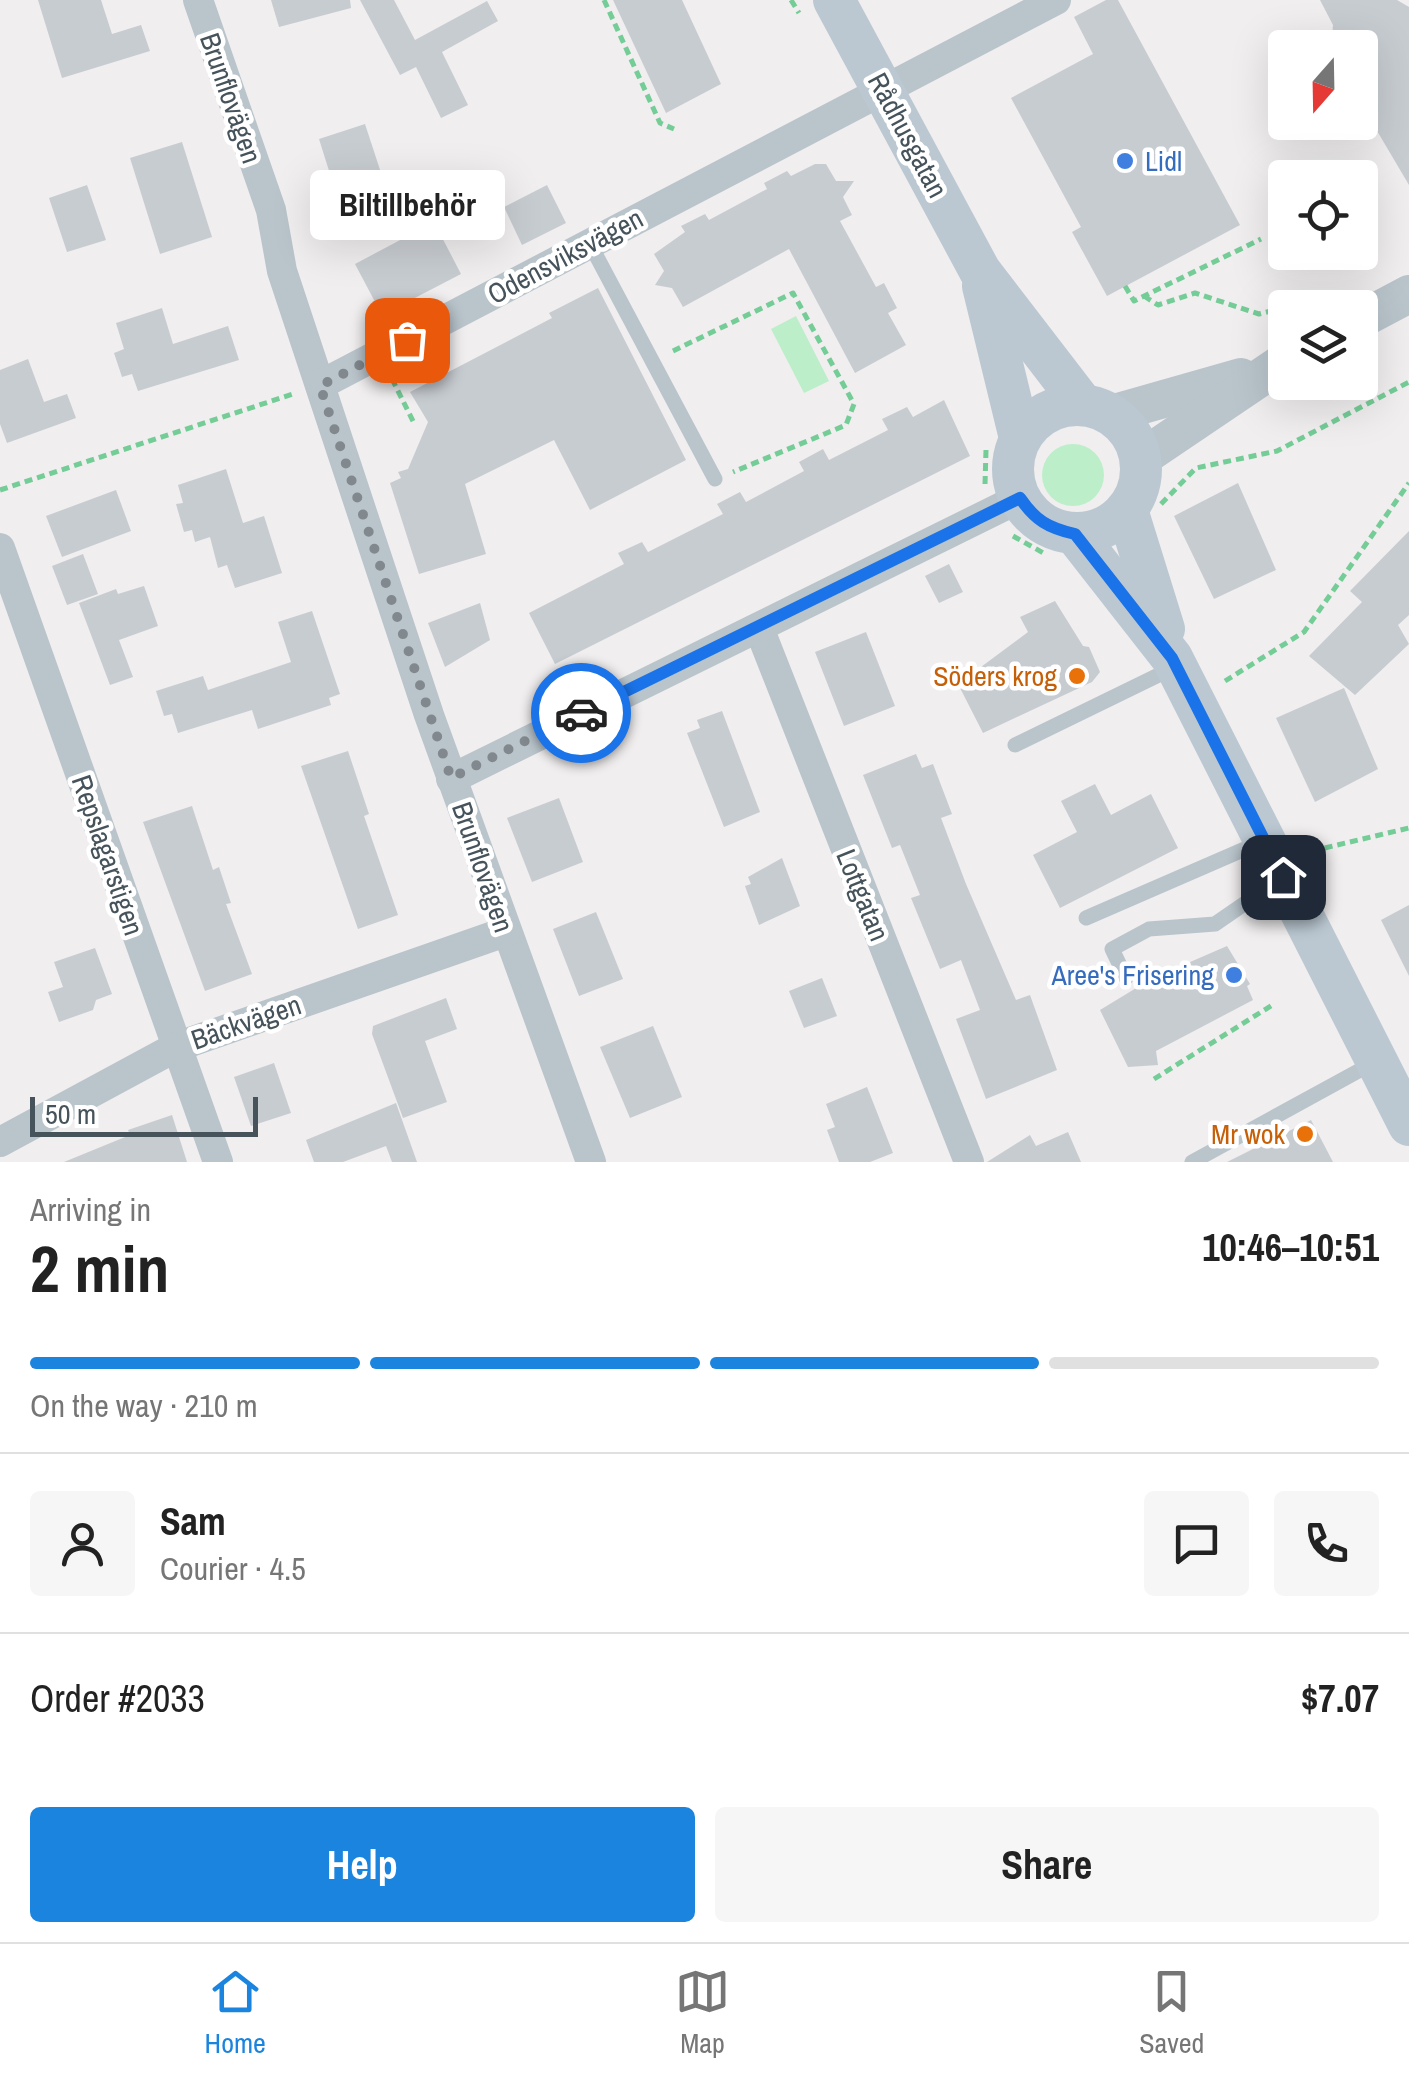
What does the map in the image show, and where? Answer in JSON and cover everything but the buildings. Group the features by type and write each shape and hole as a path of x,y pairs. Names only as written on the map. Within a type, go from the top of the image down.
{"main road":[{"name":"Rådhusgatan","path":"834,0 980,271 1097,410"},
{"name":"Rådhusgatan","path":"980,271 1020,438"},
{"path":"1143,507 1094,531 1075,534 1053,530 1034,518 1012,480 1012,458 1020,438 1046,412 1097,410 1156,448 1136,494 1143,507 1174,662"},
{"path":"1075,534 1174,662 1286,856 1409,1125"}],"street":[{"name":"Brunflovägen","path":"198,0 272,210 282,271 451,778 591,1162"},
{"name":"Odensviksvägen","path":"320,386 1056,0"},
{"path":"1378,310 1409,294"},
{"path":"1097,410 1268,367"},
{"path":"1156,448 1268,371"},
{"path":"451,778 1020,498"},
{"name":"Repslagarstigen","path":"0,548 218,1162"},
{"name":"Lottgatan","path":"759,628 969,1162"},
{"name":"Bäckvägen","path":"0,1142 176,1047 505,932"}],"lane":[{"path":"590,244 716,479"},
{"path":"1015,745 1174,662"},
{"path":"1086,918 1286,856"},
{"path":"1126,978 1112,949 1149,929 1214,924 1286,856"},
{"path":"1192,1162 1376,1060"}],"path":[{"path":"604,0 660,122 674,129"},
{"path":"1126,286 1134,301 1260,239"},
{"path":"652,361 793,293 854,404 846,424 716,479"},
{"path":"1144,296 1158,305 1202,294 1259,314 1268,312"},
{"path":"380,354 415,425"},
{"path":"1143,507 1196,468 1277,451 1409,382"},
{"path":"0,490 320,386"},
{"path":"1156,448 1196,468"},
{"path":"1225,681 1304,632 1409,483"},
{"path":"1286,856 1409,828"},
{"path":"1154,1079 1274,1004"}],"green space":[{"path":"796,316 829,381 804,393 771,329"},
{"path":"1073,444 1095,453 1104,475 1095,497 1073,506 1051,497 1042,475 1051,453"}],"way so far":[{"path":"407,340 320,386 451,778 581,713"}],"place":[{"name":"Lidl","path":"1125,161"},
{"name":"Biltillbehör","path":"407,340"},
{"name":"Söders krog","path":"1077,676"},
{"name":"Aree's Frisering","path":"1234,975"},
{"name":"Mr wok","path":"1305,1134"}],"route":[{"path":"581,713 1020,498 1034,518 1053,530 1075,534 1105,567 1172,658 1283,877"}]}
